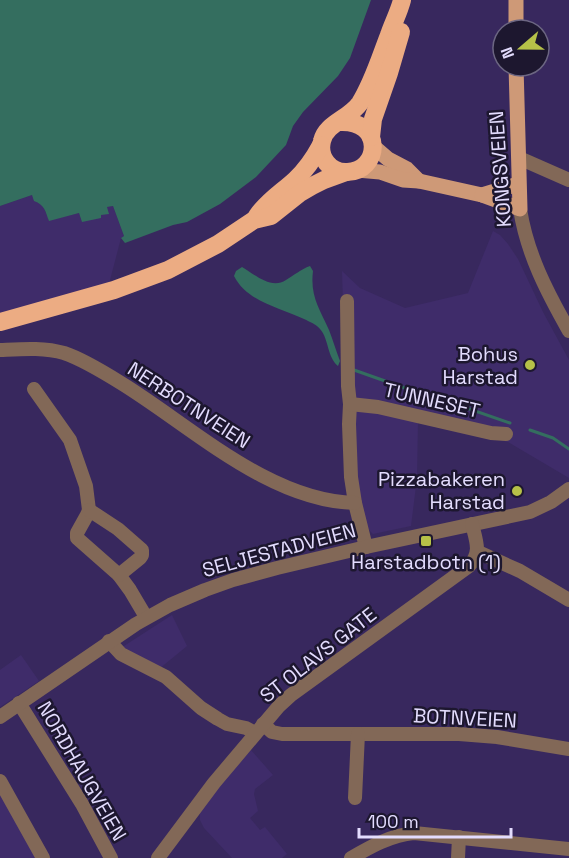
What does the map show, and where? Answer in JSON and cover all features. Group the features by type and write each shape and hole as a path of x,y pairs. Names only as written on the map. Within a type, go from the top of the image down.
{"highway":[{"path":"254,220 263,206 303,172 313,160 329,128 354,110 369,86 380,61 402,0"},
{"path":"0,322 114,290 168,270 218,244 254,220 271,216 300,193 324,180 367,163 370,158 373,119 410,0"},
{"path":"340,122 351,121 359,124 366,129 372,141"},
{"path":"321,145 321,152 328,165 334,169 351,171"}],"main road":[{"path":"516,0 516,18"},
{"name":"KONGSVEIEN","path":"516,78 520,208"},
{"path":"372,141 388,159 407,169 419,181"},
{"path":"351,171 373,171 403,180 419,181 482,195 520,208"},
{"path":"482,195 518,184"}],"street":[{"path":"519,158 569,180"},
{"name":"KONGSVEIEN","path":"520,208 531,256 569,332"},
{"path":"347,302 351,477 366,547"},
{"name":"NERBOTNVEIEN","path":"0,350 44,349 64,354 105,373 160,408 211,445 273,482 312,497 355,503"},
{"path":"34,389 70,440 86,486 89,510 76,538 119,575 146,617"},
{"name":"TUNNESET","path":"350,404 378,407 491,433 506,434"},
{"name":"SELJESTADVEIEN","path":"0,717 146,617 186,597 233,580 366,547 530,512 551,502 569,489"},
{"path":"89,510 118,529 142,550 140,558 119,575"},
{"path":"472,524 478,552 520,571 569,600"},
{"name":"ST OLAVS GATE","path":"158,858 209,789 279,706 470,566 476,560 478,552"},
{"name":"BOTNVEIEN","path":"110,641 121,654 166,677 193,701 227,724 259,728 276,734 459,734 497,737 569,748"},
{"name":"NORDHAUGVEIEN","path":"19,703 82,804 111,858"},
{"path":"355,798 357,734"},
{"path":"0,781 43,858"},
{"path":"351,858 372,846 405,833 569,849"},
{"path":"458,858 459,837"}],"shaded area":[{"path":"0,0 371,0 350,58 338,76 303,112 293,126 286,145 256,177 220,204 187,222 125,243 121,238 124,236 113,206 107,207 109,214 82,222 79,213 49,221 44,209 34,201 32,195 0,206"},
{"path":"32,195 43,206 49,220 79,213 82,221 101,215 107,207 113,206 124,236 121,238 109,284 0,322 0,206"},
{"path":"493,231 500,235 518,259 569,360 569,478 508,442 418,420 417,478 411,526 373,534 360,508 344,337 342,271 360,288 405,308 468,293"},
{"path":"310,266 313,271 314,295 340,361 338,366 318,327 256,298 240,285 234,276 236,271 242,267 263,280 280,283"},
{"path":"172,615 187,646 159,669 124,653 124,646"},
{"path":"21,655 39,681 0,707 0,670"},
{"path":"251,750 273,775 255,789 258,811 250,818 260,830 265,827 287,854 282,858 232,858 204,828 200,820 200,812"},
{"path":"0,792 37,858 0,858"}],"waterway":[{"path":"354,370 419,393"},
{"path":"435,397 510,423"},
{"path":"530,430 553,438 569,449"}],"place":[{"name":"Bohus Harstad","path":"530,365"},
{"name":"Pizzabakeren Harstad","path":"517,491"},
{"name":"Harstadbotn (1)","path":"426,541"}]}
